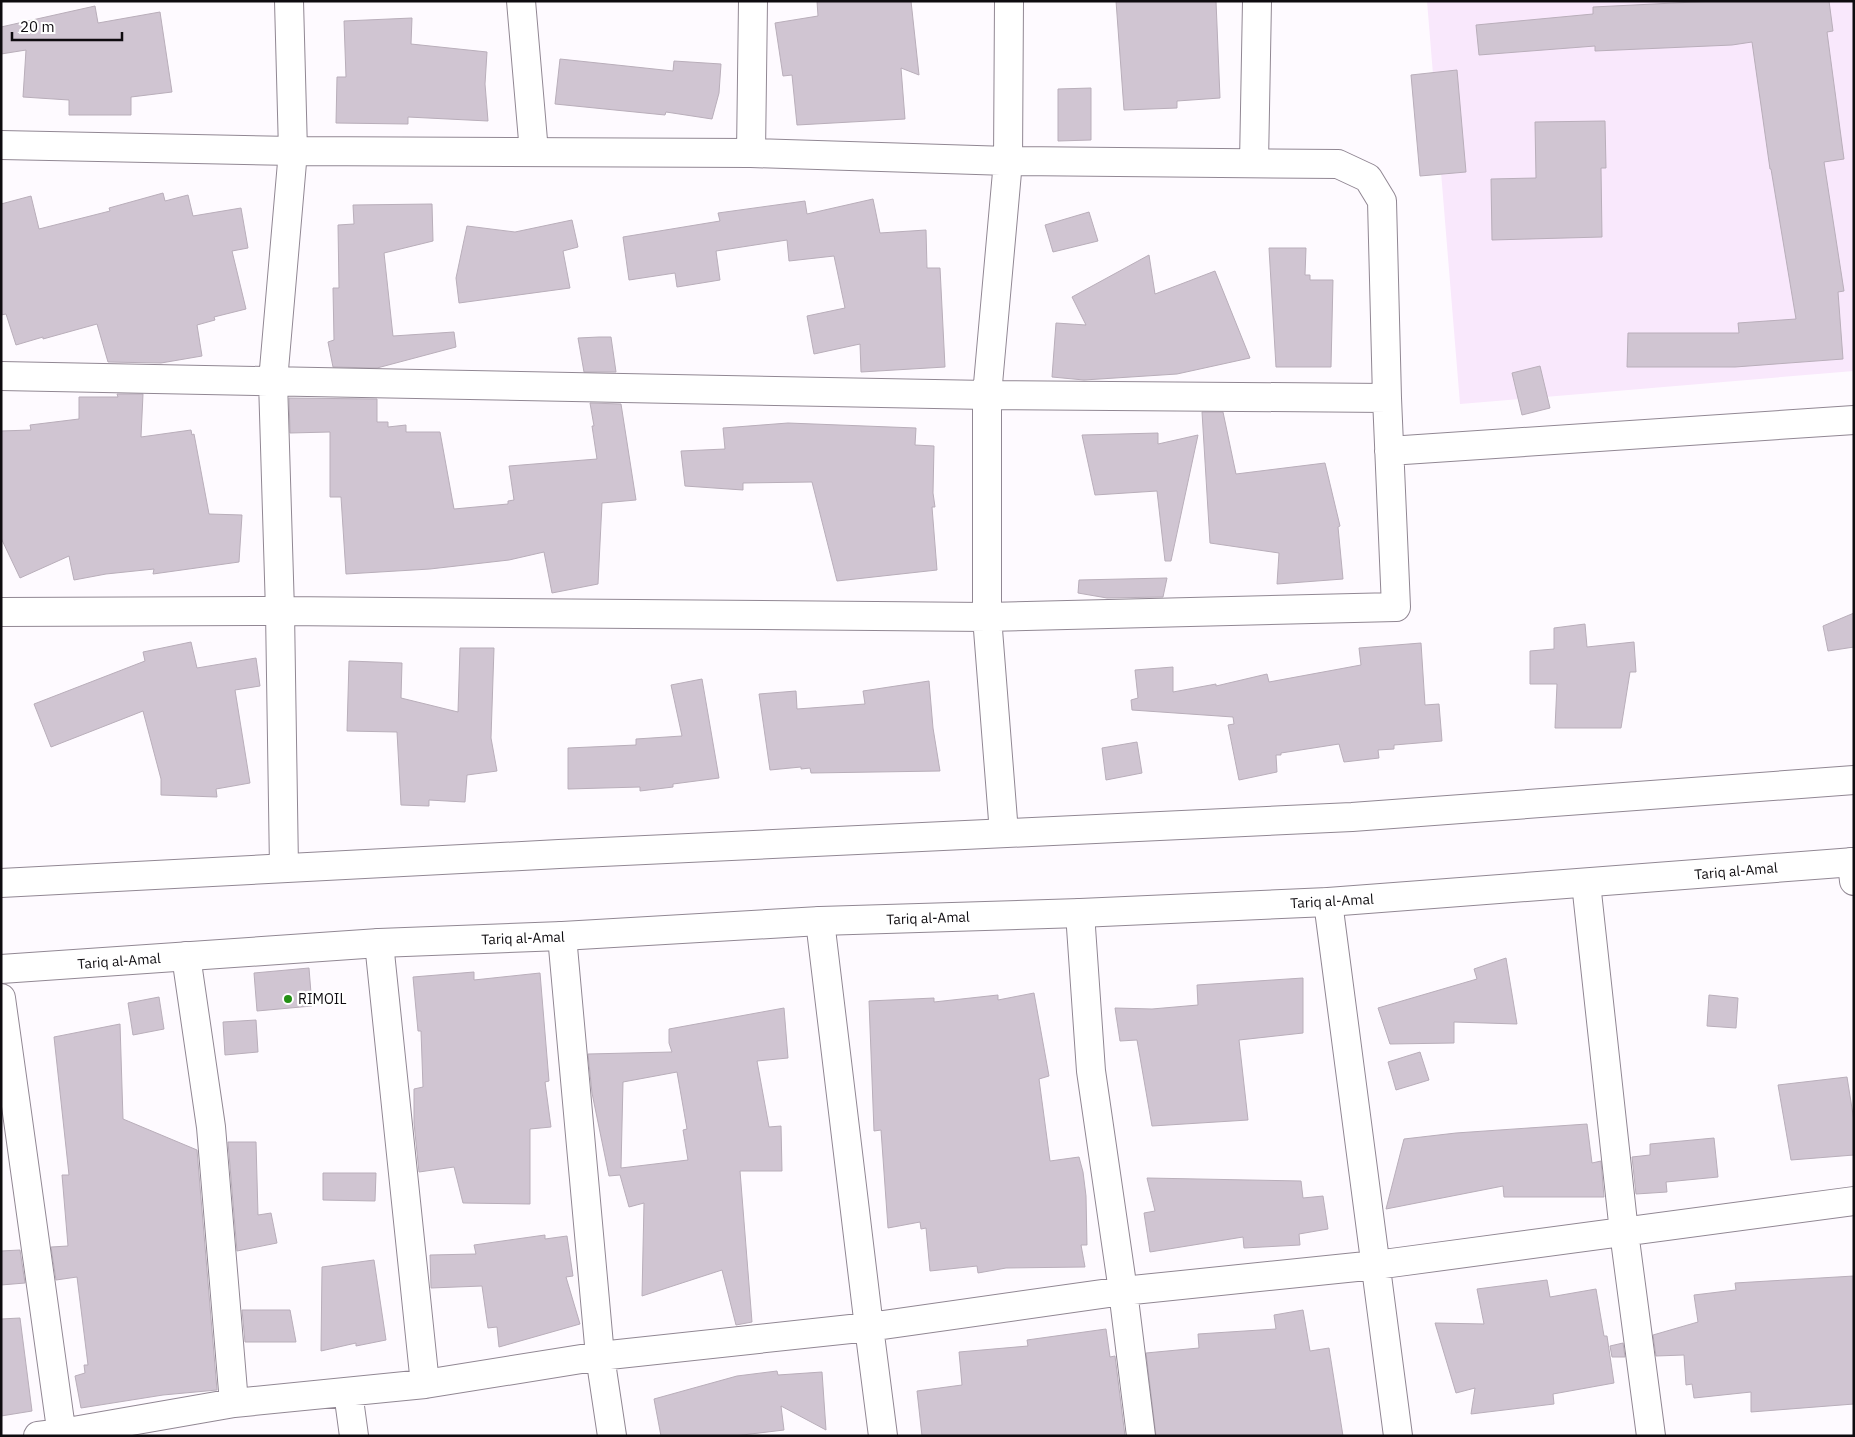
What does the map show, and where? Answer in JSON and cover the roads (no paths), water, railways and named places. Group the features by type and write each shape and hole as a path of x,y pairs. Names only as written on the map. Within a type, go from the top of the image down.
{"main road":[{"path":"284,868 280,611 273,381 293,151 289,1"},
{"path":"522,1 534,152"},
{"path":"751,153 753,1"},
{"path":"1004,833 987,617 987,395 1008,162 1010,1"},
{"path":"1254,163 1257,1"},
{"path":"1,145 293,151 751,153 1008,162 1338,164 1368,178 1382,201 1386,398 1396,606 987,617 280,611 1,612"},
{"path":"1,376 987,395 1386,398"},
{"path":"1389,451 1854,420"},
{"path":"1,883 1352,817 1854,780"},
{"name":"Tariq al-Amal","path":"1,969 379,943 562,936 820,921 1080,913 1328,902 1586,883 1853,868"},
{"path":"1586,883 1624,1232 1651,1436"},
{"path":"1328,902 1398,1436"},
{"path":"1080,913 1091,1071 1123,1291 1141,1436"},
{"path":"820,921 868,1327 883,1436"},
{"path":"562,936 600,1356 612,1436"},
{"path":"379,943 424,1384"},
{"path":"186,956 211,1127 234,1404"},
{"path":"1,998 54,1435 234,1404 424,1384 600,1356 868,1327 1123,1291 1376,1265 1854,1201"},
{"path":"348,1392 354,1436"}],"place":[{"name":"RIMOIL","path":"288,999"}]}
